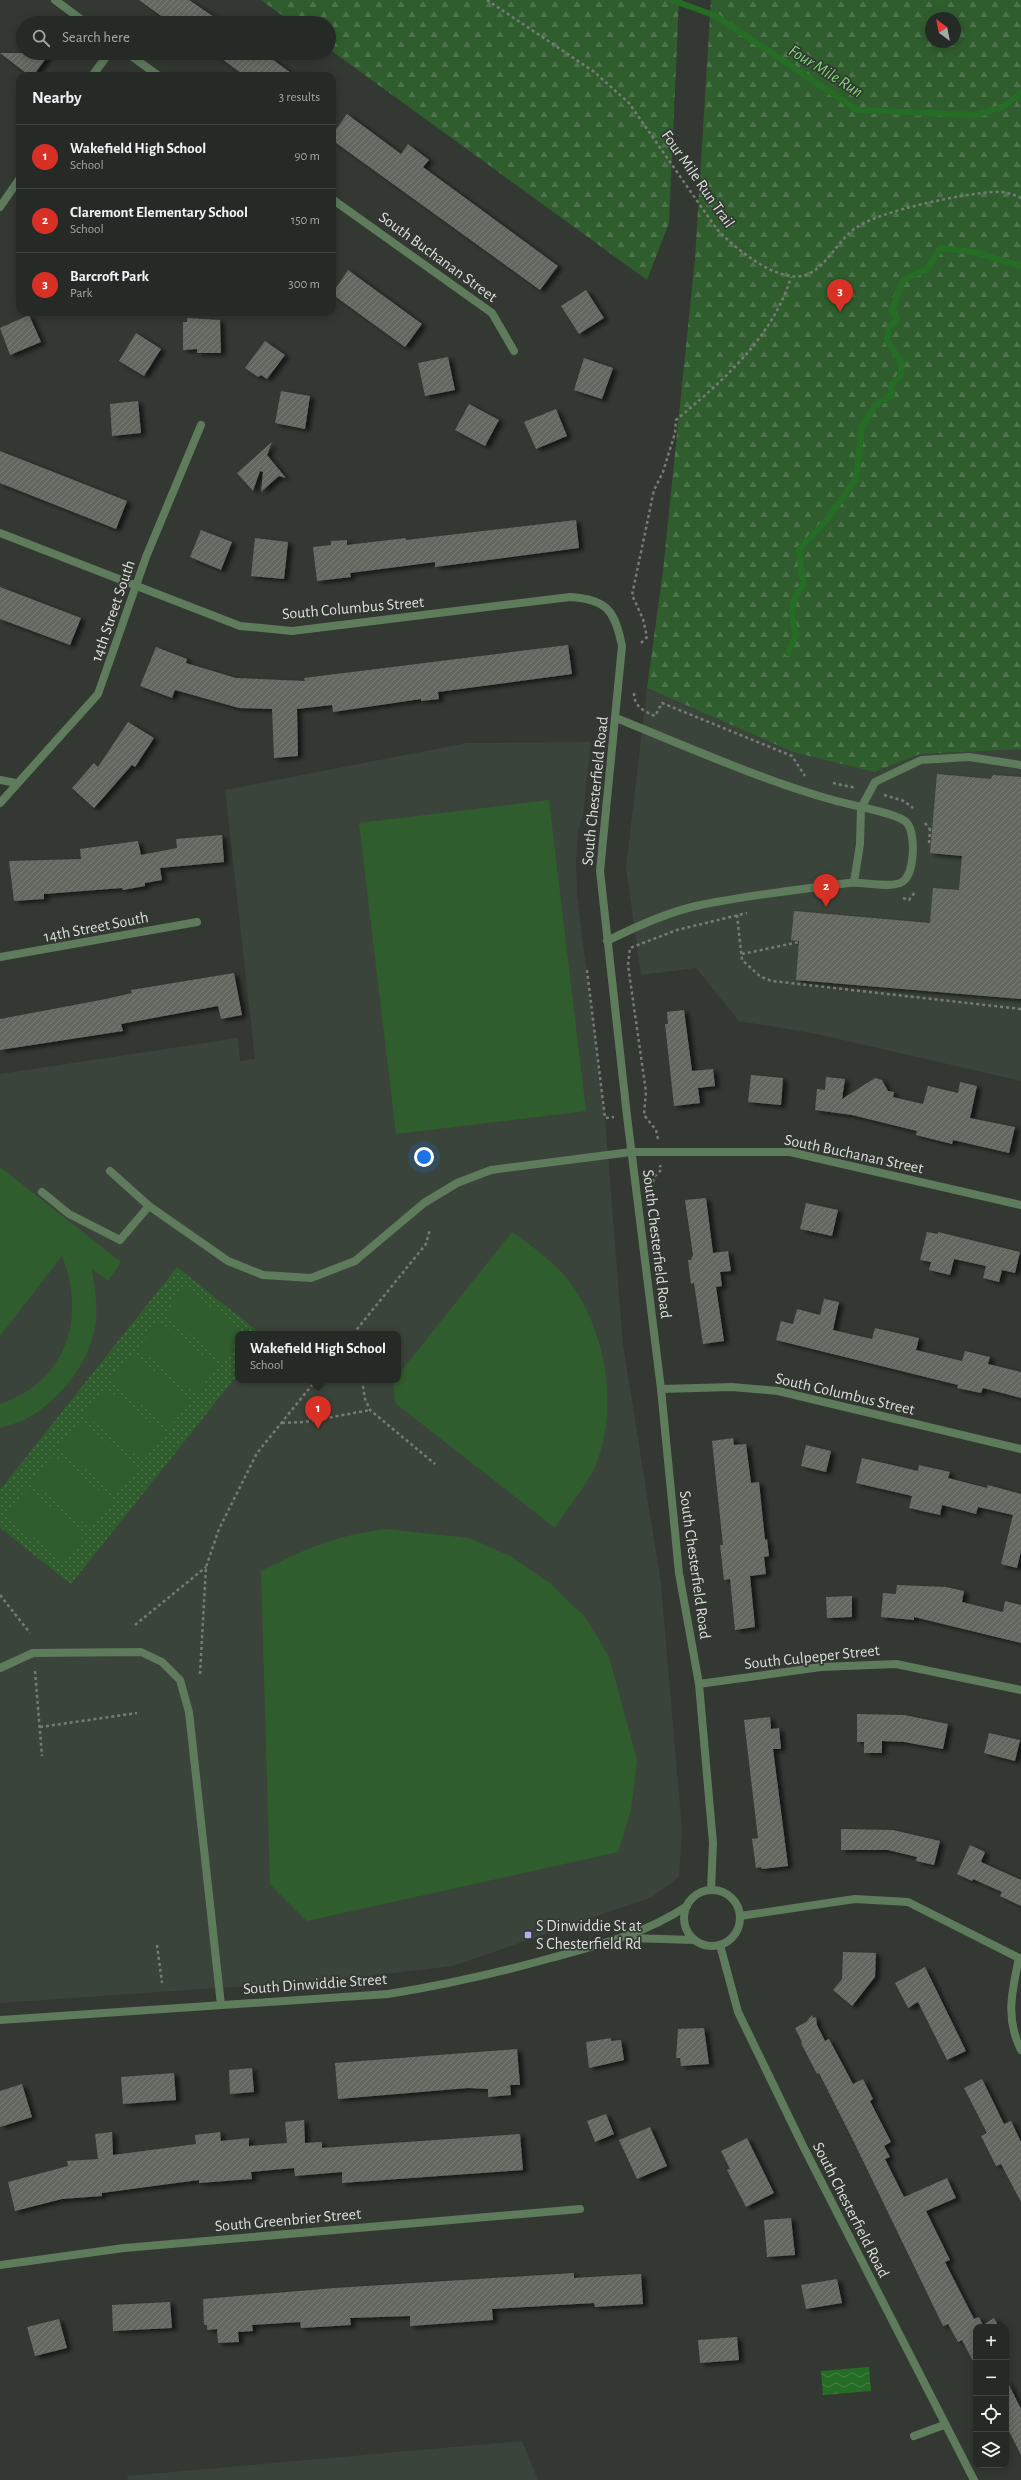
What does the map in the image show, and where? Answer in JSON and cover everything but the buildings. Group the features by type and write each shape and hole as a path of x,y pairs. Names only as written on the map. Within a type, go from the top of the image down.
{"street":[{"path":"55,0 77,16"},
{"path":"95,72 104,60"},
{"path":"137,60 153,72"},
{"path":"0,207 16,184"},
{"name":"South Buchanan Street","path":"336,202 492,313 514,351"},
{"name":"14th Street South","path":"0,803 16,783 98,694 146,557 201,425"},
{"name":"South Columbus Street","path":"0,533 136,587 240,626 292,631 570,597 588,598 604,604"},
{"name":"South Chesterfield Road","path":"604,604 618,625 622,646 600,871 631,1152 661,1388 679,1573 699,1684 713,1843 711,1890"},
{"path":"607,941 638,925 694,906 789,890 854,882 900,884 907,878 912,870 912,830 906,822 895,814 861,808 795,789 616,718"},
{"path":"854,882 860,844 861,808 875,782 921,760 969,756 1021,765"},
{"path":"0,780 16,783"},
{"name":"14th Street South","path":"0,957 197,922"},
{"name":"South Buchanan Street","path":"110,1171 149,1206 228,1261 263,1275 311,1278 355,1261 424,1203 457,1183 491,1170 631,1152 790,1152 1021,1205"},
{"path":"42,1192 69,1214 120,1240 149,1206"},
{"name":"South Columbus Street","path":"661,1388 732,1387 778,1391 1021,1449"},
{"path":"0,1668 33,1653 141,1652 162,1662 180,1680 188,1712 221,2005"},
{"name":"South Culpeper Street","path":"699,1684 821,1668 896,1664 1021,1690"},
{"path":"711,1890 726,1894 733,1900 740,1916 735,1934 720,1945 706,1945 694,1940 684,1924 686,1906 699,1893 711,1890"},
{"path":"740,1916 855,1899 908,1902 1020,1958 1010,1998 1015,2038 1021,2050"},
{"name":"South Dinwiddie Street","path":"0,2020 388,1994 448,1985 626,1938 665,1920 686,1906"},
{"name":"South Dinwiddie Street","path":"626,1938 694,1940"},
{"name":"South Chesterfield Road","path":"720,1945 738,2012 944,2424 974,2480"},
{"name":"South Greenbrier Street","path":"0,2265 124,2248 580,2209"},
{"path":"914,2436 944,2424"}],"path":[{"name":"Four Mile Run Trail","path":"487,0 593,71 629,103 716,228 728,242 756,263 791,277"},
{"path":"641,643 647,637 646,628 632,595 654,490 664,472 675,433 676,420 707,394 752,349 785,296 791,277 812,273 856,227 868,221 916,206 973,194 1007,192 1021,198"},
{"path":"634,693 634,698 640,709 655,716 662,703 792,756 808,777"},
{"path":"829,782 870,791 904,801 915,811"},
{"path":"923,821 932,832"},
{"path":"737,915 742,960 748,967 761,977 772,981 1021,1009"},
{"path":"742,954 799,942"},
{"path":"628,965 646,1092 644,1114 656,1130 660,1152 661,1170 654,1177 652,1188"},
{"path":"587,970 605,1118 616,1117"},
{"path":"355,1331 426,1244 430,1229"},
{"path":"200,1674 206,1566 219,1529 258,1453 314,1383"},
{"path":"362,1383 365,1399 370,1410 435,1464"},
{"path":"282,1423 305,1422 370,1410"},
{"path":"135,1625 206,1566"},
{"path":"0,1595 30,1633"},
{"path":"35,1671 42,1756"},
{"path":"40,1727 137,1713"},
{"path":"157,1945 162,1983"}],"shaded area":[{"path":"647,688 793,752 874,772 920,754 1021,748 1021,1081 817,1034 739,1021 696,968 641,975 626,867"},
{"path":"591,742 583,815 578,831 576,862 577,895 605,1118 623,1344 661,1584 682,1830 679,1877 652,1897 453,1966 333,1980 0,2003 0,1074 238,1038 240,1061 255,1059 225,790 467,743"},
{"path":"522,2441 538,2480 128,2480 127,2476"}],"green space":[{"path":"261,0 679,0 669,223 647,280 336,54 336,16 283,16"},
{"path":"711,0 1021,0 1021,749 920,754 874,772 793,752 647,688 663,571 695,258"},
{"path":"549,800 586,1111 396,1134 359,823"},
{"path":"0,1167 121,1262 108,1281 92,1269 96,1305 95,1327 86,1355 71,1380 61,1392 38,1411 26,1419 0,1428 0,1404 23,1394 41,1380 55,1364 65,1345 71,1324 72,1302 69,1279 62,1256 0,1336"},
{"path":"512,1232 538,1251 563,1274 576,1291 587,1310 595,1331 602,1353 608,1398 607,1421 603,1443 596,1464 555,1528 395,1403 393,1383 401,1383 401,1371"},
{"path":"177,1267 257,1331 235,1331 235,1378 71,1584 0,1528 0,1490"},
{"path":"186,1287 241,1331 235,1331 235,1345 223,1360 164,1314"},
{"path":"159,1321 218,1367 196,1394 138,1348"},
{"path":"133,1354 191,1400 170,1427 111,1381"},
{"path":"106,1388 165,1434 143,1461 85,1415"},
{"path":"80,1421 138,1467 117,1494 58,1448"},
{"path":"53,1454 112,1501 90,1528 32,1482"},
{"path":"27,1488 85,1534 64,1561 5,1515"},
{"path":"386,1529 469,1538 510,1556 551,1584 586,1618 609,1657 637,1760 631,1810 618,1852 307,1921 270,1884 261,1571 321,1544 352,1535"}],"water":[{"path":"869,2367 871,2391 823,2395 821,2371"}],"waterway":[{"name":"Four Mile Run","path":"672,0 716,16 857,110 975,115 1003,107 1021,93"},
{"path":"788,653 796,635 792,615 794,600 803,584 799,549 826,521 856,479 862,427 875,406 892,395 891,385 900,376 902,363 887,341 889,328 897,319 892,311 903,280 927,269 941,248 974,252 1021,266"}],"place":[{"name":"Barcroft Park","path":"840,312"},
{"name":"Claremont Elementary School","path":"826,907"},
{"name":"Wakefield High School","path":"318,1429"},
{"name":"S Dinwiddie St at S Chesterfield Rd","path":"528,1935"}]}
